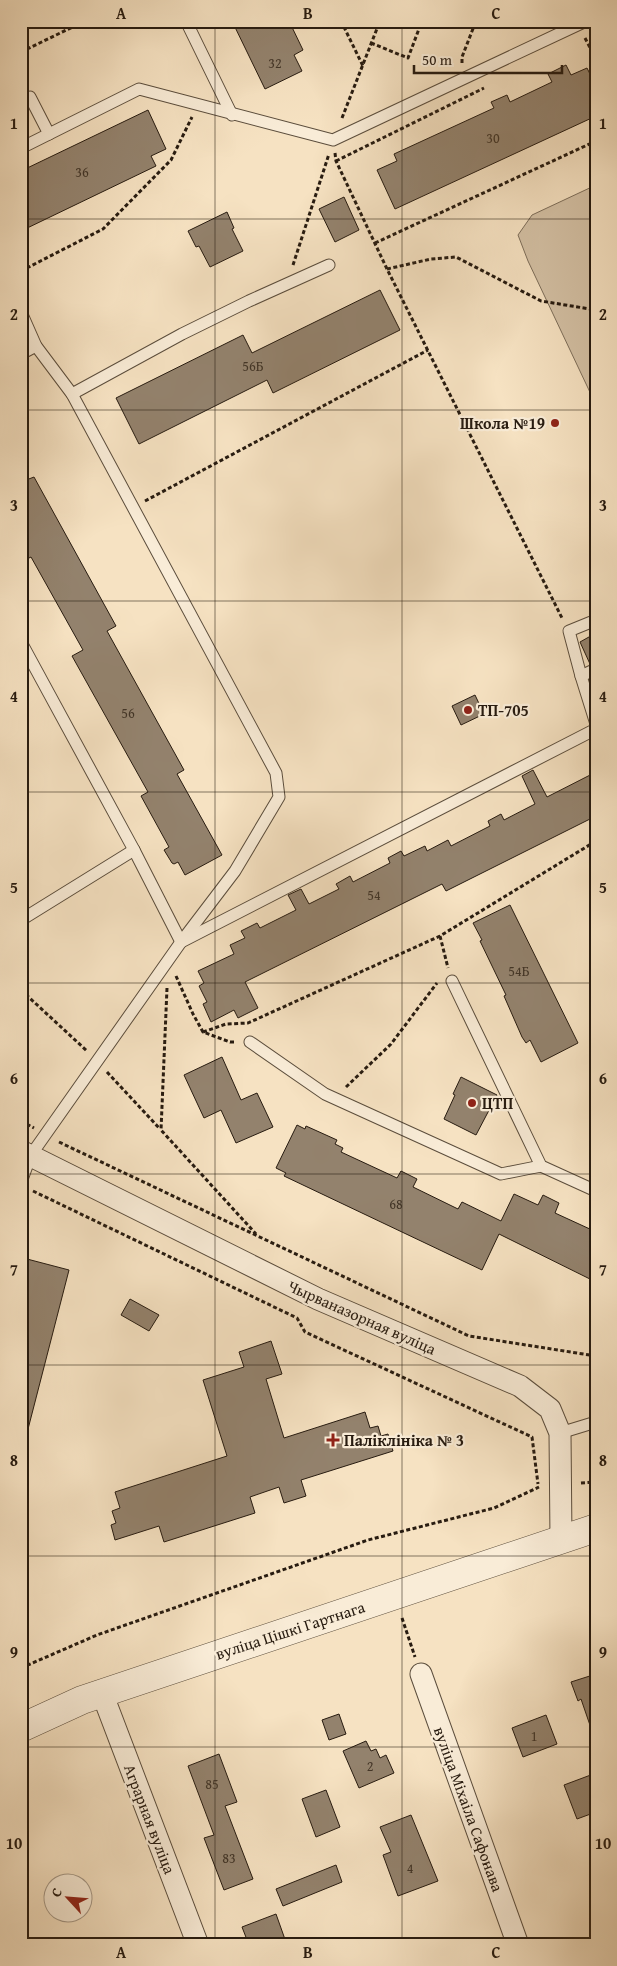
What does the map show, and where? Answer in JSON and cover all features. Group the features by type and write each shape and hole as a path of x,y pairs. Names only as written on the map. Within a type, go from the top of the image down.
{"street":[{"name":"Чырваназорная вуліца","path":"26,1153 318,1300 520,1386 550,1409 560,1433 561,1540"},
{"path":"561,1540 596,1528"},
{"name":"вуліца Цішкі Гартнага","path":"21,1728 82,1700 102,1693 561,1540"},
{"name":"вуліца Міхаіла Сафонава","path":"421,1674 518,1945"},
{"name":"Аграрная вуліца","path":"102,1693 198,1945"}],"lane":[{"path":"186,21 232,115"},
{"path":"21,148 139,89 232,115 333,140 586,21"},
{"path":"21,101 30,97 49,134"},
{"path":"72,394 182,334 328,265"},
{"path":"21,312 36,346 72,394 276,773 279,797 240,863 181,942 46,1135 26,1153 26,1186"},
{"path":"21,354 36,346"},
{"path":"596,620 569,631 596,724"},
{"path":"21,642 134,850 181,942"},
{"path":"581,676 596,669"},
{"path":"181,942 596,729"},
{"path":"21,920 134,850"},
{"path":"452,981 542,1166"},
{"path":"250,1042 325,1094 501,1174 542,1166 596,1191"},
{"path":"560,1433 596,1422"}],"path":[{"path":"66,21 70,29"},
{"path":"21,52 85,21"},
{"path":"341,21 364,66"},
{"path":"286,284 333,140 364,66 380,21"},
{"path":"371,43 408,58 422,21"},
{"path":"461,81 462,57 476,21"},
{"path":"577,43 591,36"},
{"path":"336,161 488,86"},
{"path":"21,271 103,229 171,160 198,106"},
{"path":"333,140 336,161 387,268 569,631"},
{"path":"375,243 596,141"},
{"path":"387,268 431,259 456,257 541,301 596,310"},
{"path":"134,507 428,350"},
{"path":"203,1032 226,1024 248,1024 440,936 596,841"},
{"path":"440,936 452,981"},
{"path":"169,960 203,1032 230,1042 250,1042"},
{"path":"169,960 161,1130 257,1236"},
{"path":"335,1098 391,1044 448,967"},
{"path":"21,1121 46,1135 469,1336 596,1356"},
{"path":"26,1186 296,1318 305,1332 532,1436 539,1487"},
{"path":"21,1668 97,1635 368,1540 494,1508 539,1487 561,1483 596,1482"},
{"path":"394,1595 421,1674"}],"shaded area":[{"path":"596,185 596,405 528,261 518,235 532,215"}],"building":[{"path":"232,21 289,21 303,50 294,55 302,71 265,89"},
{"path":"566,65 571,75 587,68 596,86 596,116 395,209 377,170 397,161 394,154 494,108 491,102 507,95 510,102 552,82 548,74"},
{"path":"148,110 166,149 151,156 156,166 21,231 21,171"},
{"path":"344,197 359,230 335,242 319,209"},
{"path":"227,212 234,228 232,229 243,251 210,267 199,246 196,247 188,231"},
{"path":"380,290 400,330 273,393 267,380 139,444 116,398 243,335 252,353"},
{"path":"34,477 116,626 107,631 184,770 177,774 222,855 185,875 178,862 172,863 164,850 169,847 141,796 148,792 72,656 83,650 31,557 21,562 21,482"},
{"path":"596,633 596,662 590,664 580,642"},
{"name":"ТП-705","path":"475,695 484,714 461,725 452,706"},
{"path":"533,770 547,797 596,772 596,816 446,891 442,884 245,982 258,1008 238,1018 234,1010 211,1022 203,1004 207,1002 199,986 204,983 198,971 234,954 230,945 245,938 241,931 257,923 260,928 296,910 288,895 301,889 309,904 339,889 336,884 350,876 353,882 390,863 388,858 401,851 404,856 425,846 427,851 448,840 451,846 490,826 488,821 501,814 504,820 535,804 522,776"},
{"path":"510,905 578,1043 541,1062 530,1040 526,1043 522,1037 504,996 506,995 473,923"},
{"path":"222,1057 241,1100 257,1093 273,1127 236,1143 221,1110 204,1118 184,1075"},
{"name":"ЦТП","path":"461,1077 497,1095 476,1135 444,1119"},
{"path":"297,1125 305,1129 306,1126 337,1140 335,1144 343,1148 341,1152 397,1178 401,1171 417,1179 413,1187 458,1209 462,1202 501,1221 514,1194 538,1205 543,1195 559,1203 555,1213 592,1230 590,1235 596,1238 596,1282 499,1234 482,1270 284,1176 286,1173 276,1168"},
{"path":"27,1259 69,1270 27,1433 21,1433 21,1281"},
{"path":"130,1299 159,1315 149,1331 121,1315"},
{"name":"Паліклініка № 3","path":"271,1341 282,1374 266,1379 284,1438 365,1412 370,1428 378,1426 381,1436 388,1434 393,1451 301,1480 306,1496 284,1503 279,1487 250,1497 255,1513 164,1542 159,1526 115,1540 111,1525 116,1523 112,1511 120,1508 115,1492 227,1456 203,1380 244,1367 239,1352"},
{"path":"596,1674 596,1734 593,1734 581,1699 578,1701 571,1682"},
{"path":"339,1714 346,1734 329,1740 322,1720"},
{"path":"546,1715 557,1744 523,1757 512,1728"},
{"path":"366,1741 371,1751 376,1749 380,1758 386,1755 394,1773 359,1788 343,1751"},
{"path":"219,1754 237,1802 225,1806 253,1879 224,1890 204,1838 214,1835 188,1766"},
{"path":"596,1773 596,1812 577,1819 564,1785"},
{"path":"326,1790 340,1827 316,1837 302,1799"},
{"path":"411,1815 438,1881 398,1896 383,1855 391,1852 380,1827"},
{"path":"336,1865 342,1882 283,1906 276,1889"},
{"path":"276,1914 287,1945 249,1945 242,1927"}],"place":[{"name":"Школа №19","path":"555,423"},
{"name":"ТП-705","path":"468,710"},
{"name":"ЦТП","path":"472,1103"},
{"name":"Паліклініка № 3","path":"333,1440"}]}
